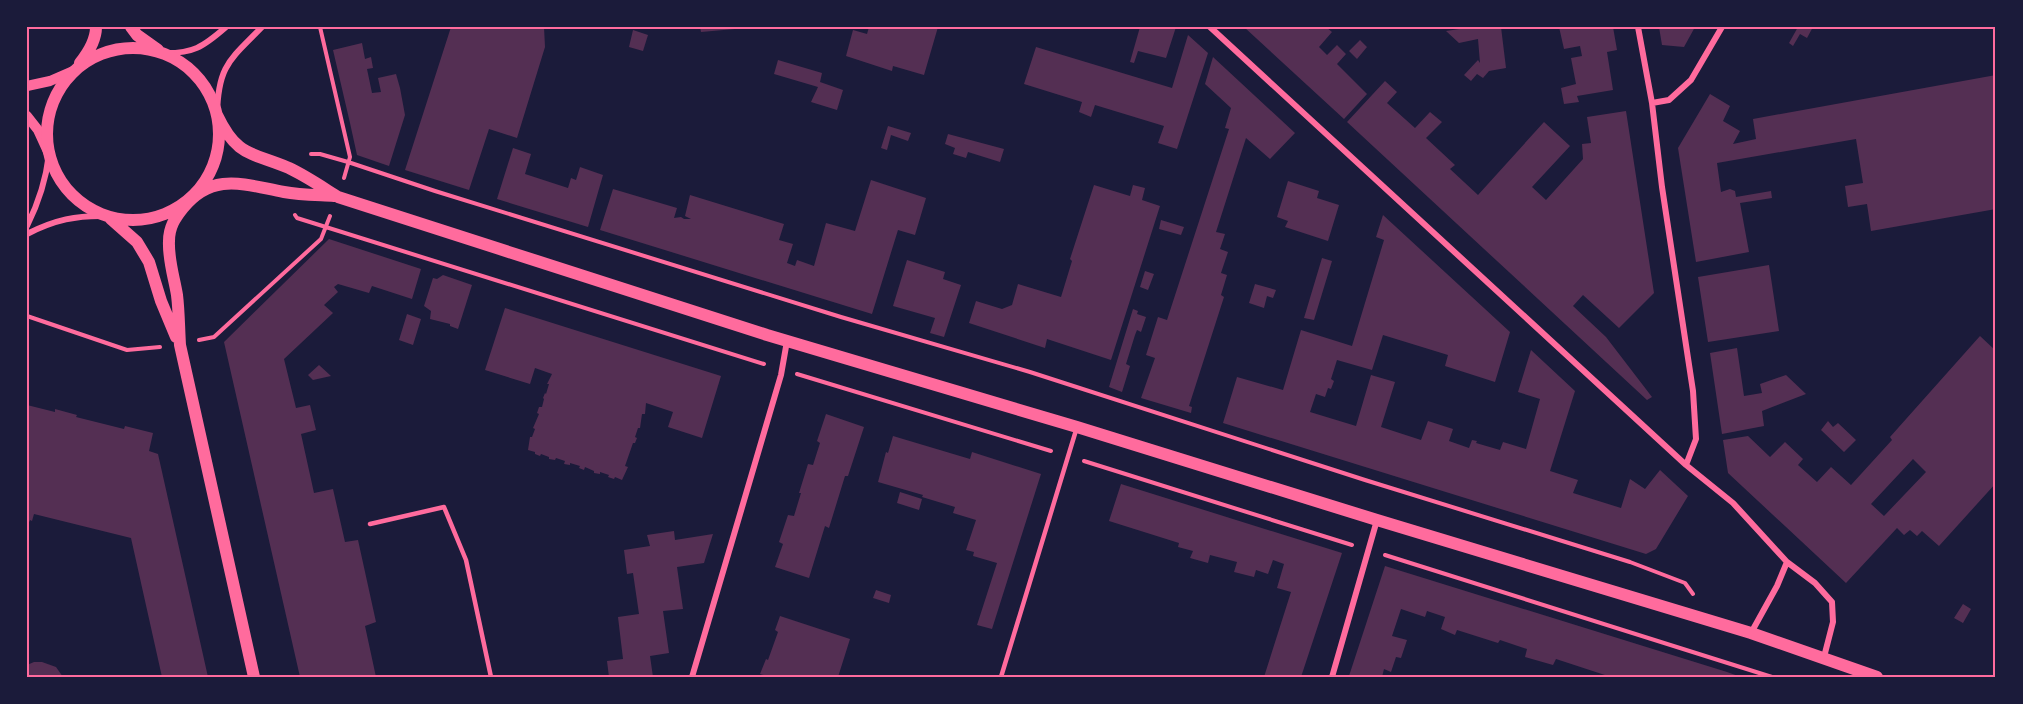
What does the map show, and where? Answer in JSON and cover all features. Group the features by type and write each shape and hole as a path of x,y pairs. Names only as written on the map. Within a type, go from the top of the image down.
{"main road":[{"path":"96,27 97,31 89,52 60,88 51,107 47,130 49,154 57,175 70,193 87,207 107,216 130,220 153,218 174,210 212,186 231,183 250,184 285,192 338,197 787,341 1751,633 1877,677"},
{"path":"130,27 162,53 181,62 197,77 209,95 226,135 239,147 254,156 290,169 338,197"},
{"path":"73,71 93,57 115,50 139,48 162,53"},
{"path":"217,115 219,138 215,161 206,180 173,221 168,238 177,297 180,345 254,677"},
{"path":"107,216 137,242 149,262 161,301 180,345"}],"street":[{"path":"162,53 194,51 226,27"},
{"path":"217,115 220,80 229,61 262,27"},
{"path":"1210,27 1686,465 1733,503 1787,562 1815,583 1832,602 1833,622 1824,657"},
{"path":"1638,27 1652,103 1662,187 1693,391 1696,439 1686,465"},
{"path":"1652,103 1669,100 1691,80 1722,27"},
{"path":"27,86 50,81 73,71"},
{"path":"27,116 38,130 49,154 46,180 27,226"},
{"path":"27,234 45,224 66,218 86,215 107,216"},
{"path":"692,677 783,369 787,341"},
{"path":"1332,677 1377,520"},
{"path":"1751,633 1777,586 1787,562"}],"lane":[{"path":"1001,677 1077,427"},
{"path":"370,524 444,507 466,561 491,677"}],"path":[{"path":"27,316 127,350 180,345 214,337 321,239 338,197 350,158 320,27"},
{"path":"306,154 320,154 348,162 841,317 1030,372 1630,562 1685,583 1712,621"},
{"path":"285,192 297,218 1068,456 1772,677"}],"building":[{"path":"451,27 544,27 545,47 517,138 489,129 469,190 405,170"},
{"path":"700,27 735,27 735,29 701,32"},
{"path":"869,27 938,27 924,75 893,66 892,71 846,56 853,30 867,34"},
{"path":"1140,27 1176,27 1166,58 1138,51 1134,63 1130,62"},
{"path":"1244,27 1326,27 1332,32 1319,47 1327,55 1337,45 1346,54 1337,64 1367,94 1344,119"},
{"path":"1473,27 1501,27 1506,68 1489,71 1483,78 1477,74 1471,81 1464,75 1478,60 1480,63 1478,39 1459,43 1446,31"},
{"path":"1559,27 1613,27 1617,50 1607,52 1613,90 1577,96 1579,102 1564,104 1561,88 1576,84 1571,58 1582,56 1580,46 1564,49"},
{"path":"1659,27 1695,27 1684,47 1662,45"},
{"path":"1798,27 1813,27 1807,38 1800,34 1793,46 1789,43"},
{"path":"633,30 648,35 643,51 629,47"},
{"path":"1188,35 1208,53 1177,149 1158,143 1164,126 1095,105 1091,117 1079,112 1082,102 1024,84 1036,47 1172,88"},
{"path":"1360,40 1367,47 1357,59 1349,51"},
{"path":"362,43 365,59 371,57 373,68 367,69 372,93 381,92 378,78 396,74 400,88 405,115 389,166 357,155 333,50"},
{"path":"1213,57 1295,133 1270,159 1246,138 1216,232 1225,234 1220,249 1228,252 1221,273 1227,275 1221,295 1224,297 1189,406 1192,407 1191,413 1141,398 1155,358 1146,355 1158,317 1167,320 1229,129 1225,128 1231,108 1205,84"},
{"path":"778,60 822,73 820,82 843,90 837,110 811,102 818,87 774,74"},
{"path":"1996,75 1996,209 1871,231 1867,204 1848,207 1845,186 1863,183 1856,139 1717,163 1721,192 1730,189 1735,191 1736,197 1771,191 1772,198 1740,203 1749,252 1696,262 1678,148 1710,94 1730,106 1723,121 1740,131 1733,144 1756,139 1753,119"},
{"path":"1385,81 1397,92 1387,103 1415,128 1430,112 1442,122 1426,138 1455,165 1450,169 1478,195 1544,122 1570,146 1532,187 1546,200 1583,159 1582,144 1591,143 1587,117 1626,111 1654,293 1619,328 1583,295 1573,306 1606,337 1652,397 1647,400 1347,122"},
{"path":"888,126 911,133 908,141 891,135 887,150 881,148"},
{"path":"948,134 1004,149 1000,162 968,152 966,158 953,154 955,148 945,144"},
{"path":"513,148 531,154 525,174 568,188 571,178 576,180 580,167 603,175 588,227 497,199"},
{"path":"871,180 926,198 915,235 898,230 872,314 600,230 613,189 677,208 674,218 684,219 691,219 685,216 690,195 784,224 779,240 793,244 787,263 795,266 797,260 814,266 826,223 855,231"},
{"path":"1288,181 1319,191 1317,198 1339,205 1328,241 1285,227 1288,221 1277,217"},
{"path":"1094,185 1130,196 1133,185 1145,188 1142,200 1160,206 1111,360 1047,339 1045,348 969,323 976,301 1002,309 1012,305 1018,284 1061,297 1072,261 1070,259"},
{"path":"1383,215 1510,332 1495,382 1445,366 1448,355 1383,335 1372,370 1337,360 1331,379 1334,381 1331,389 1328,388 1325,397 1316,394 1310,412 1356,426 1371,375 1395,382 1381,427 1421,440 1428,421 1453,429 1449,441 1469,448 1472,440 1500,450 1503,442 1526,449 1540,399 1518,392 1531,350 1575,391 1550,471 1578,480 1573,493 1621,508 1630,479 1645,489 1660,470 1688,496 1656,549 1646,554 1223,423 1237,377 1283,390 1301,330 1352,346 1384,240 1376,237"},
{"path":"1161,220 1184,227 1181,235 1159,229"},
{"path":"329,239 421,269 412,299 372,286 369,293 338,284 334,287 338,292 324,305 333,313 284,359 296,408 310,405 316,430 301,434 314,493 333,489 345,542 358,540 376,622 365,626 376,677 300,677 224,342"},
{"path":"1322,258 1332,261 1314,320 1304,318"},
{"path":"907,260 945,272 943,279 961,285 944,337 930,333 935,318 893,306"},
{"path":"1769,265 1779,331 1708,342 1698,277"},
{"path":"1145,271 1154,274 1148,290 1140,287"},
{"path":"443,275 472,285 458,329 450,324 430,319 431,311 424,306 433,278 437,279"},
{"path":"1255,284 1276,290 1273,298 1267,296 1264,308 1249,303"},
{"path":"505,308 721,376 702,438 668,427 673,412 646,403 645,414 642,414 640,428 635,437 637,438 633,443 625,466 628,467 622,480 608,477 609,475 600,472 600,474 594,473 585,467 584,470 570,463 570,465 564,464 565,461 556,458 555,460 549,459 549,457 541,454 540,456 528,450 530,437 532,437 539,414 537,413 539,407 542,407 549,384 547,384 552,374 535,368 530,384 485,370"},
{"path":"1133,309 1138,311 1137,314 1146,317 1141,332 1137,330 1135,335 1126,364 1130,366 1122,392 1109,387"},
{"path":"407,314 421,319 413,345 399,340"},
{"path":"1980,336 1996,351 1996,483 1939,546 1922,531 1917,536 1910,530 1904,535 1897,528 1846,583 1728,473 1723,440 1748,436 1770,457 1785,442 1803,459 1798,465 1817,482 1831,467 1851,485 1892,440 1890,437","holes":["1913,459 1926,472 1884,516 1871,504"]},
{"path":"1737,348 1744,396 1762,393 1760,384 1786,375 1806,394 1762,411 1764,426 1722,434 1710,353"},
{"path":"319,365 331,376 313,380 308,375"},
{"path":"27,405 55,412 55,409 77,415 76,417 124,429 125,426 153,433 149,451 158,454 208,677 162,677 131,538 34,514 27,527"},
{"path":"826,414 864,427 848,476 845,476 829,528 825,526 809,578 775,567 783,544 779,542 788,515 794,516 808,464 813,465 820,443 817,441"},
{"path":"1828,421 1833,427 1838,423 1856,440 1844,452 1821,430"},
{"path":"893,436 970,459 972,452 1041,474 992,629 977,625 997,563 973,556 974,552 966,550 976,520 953,513 955,507 878,482"},
{"path":"1121,484 1342,553 1301,677 1264,677 1291,592 1277,588 1284,564 1273,560 1268,574 1256,570 1254,577 1234,572 1237,562 1210,555 1208,563 1190,558 1193,551 1178,547 1179,543 1109,521"},
{"path":"900,492 922,499 919,510 897,503"},
{"path":"674,531 675,540 713,534 704,563 677,567 683,609 663,611 669,653 650,656 653,677 609,677 607,661 623,659 618,617 639,614 633,573 627,574 624,550 650,546 647,535"},
{"path":"1385,566 1741,677 1611,677 1556,659 1553,665 1525,657 1527,649 1500,640 1498,643 1457,630 1455,635 1441,629 1445,617 1427,611 1425,617 1401,609 1392,636 1407,640 1401,658 1396,657 1391,672 1384,669 1382,677 1351,677 1349,676"},
{"path":"876,590 891,595 889,603 873,598"},
{"path":"1963,604 1971,609 1963,623 1954,618"},
{"path":"780,616 850,639 838,677 770,677 760,674 766,659 768,660 778,632 775,630"},
{"path":"34,662 56,667 63,677 27,677 27,665"}]}
